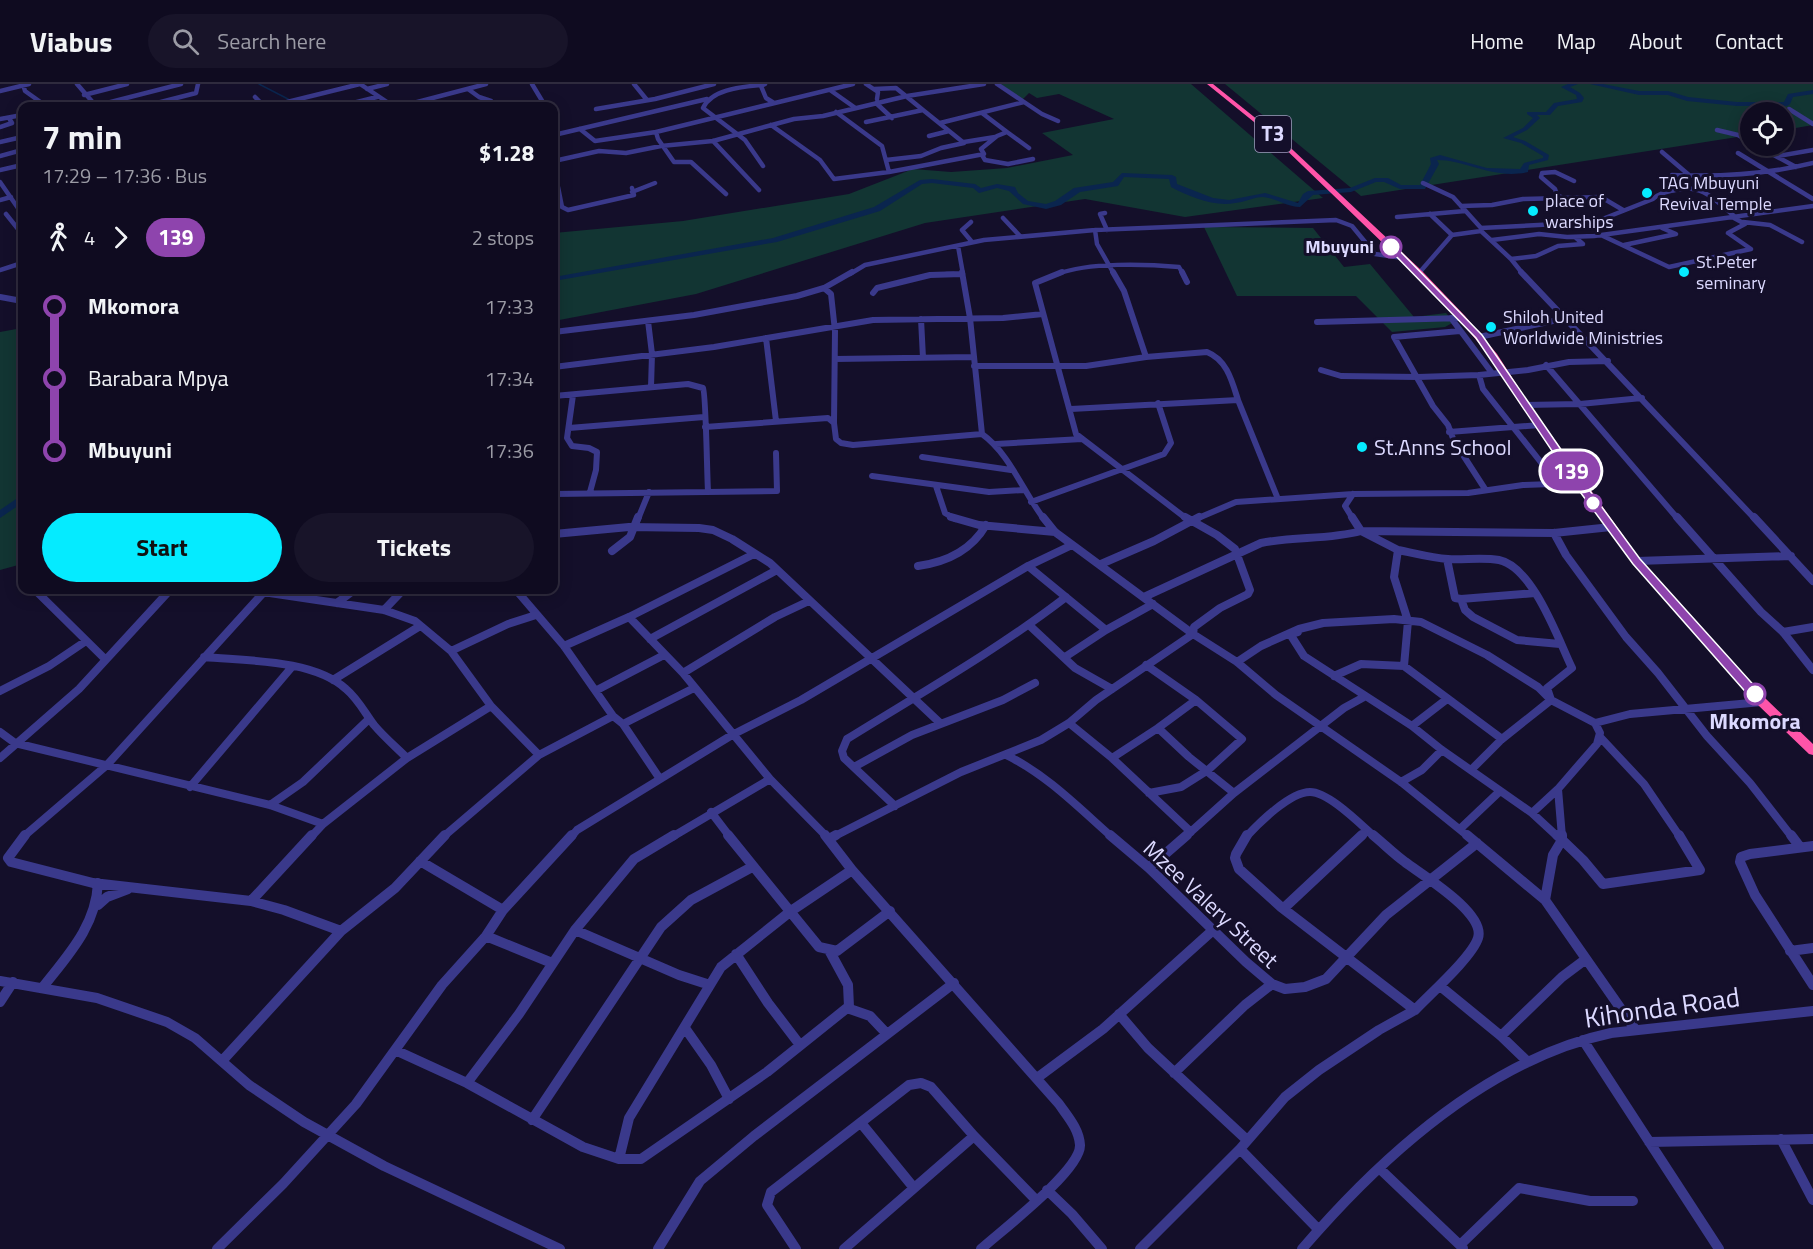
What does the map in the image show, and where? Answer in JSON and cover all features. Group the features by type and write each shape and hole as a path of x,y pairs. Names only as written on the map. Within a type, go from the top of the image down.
{"highway":[{"name":"T3","path":"1210,84 1276,137 1419,273 1462,318 1505,372 1579,483 1637,561 1762,702 1813,751"}],"street":[{"path":"0,91 29,84"},
{"path":"84,84 77,85 91,102"},
{"path":"84,94 124,84 133,96"},
{"path":"110,102 181,84"},
{"path":"162,102 195,94 198,84"},
{"path":"287,102 360,84 386,102"},
{"path":"367,89 387,84"},
{"path":"418,102 486,84"},
{"path":"532,84 543,102"},
{"path":"634,84 647,100"},
{"path":"596,109 714,84"},
{"path":"580,129 595,141 656,132 853,84"},
{"path":"866,84 878,92 877,101 892,118"},
{"path":"558,159 599,151 626,153 663,146 713,141 794,119 836,112 877,101 984,84"},
{"path":"997,84 1042,114 1058,121"},
{"path":"23,85 25,91 40,102"},
{"path":"708,85 718,94"},
{"path":"558,134 707,99 744,87 764,85 766,98 774,103"},
{"path":"874,89 892,87 907,96 964,142"},
{"path":"468,89 478,97 490,102"},
{"path":"830,90 854,107"},
{"path":"255,97 260,102"},
{"path":"357,102 377,97"},
{"path":"434,98 436,102"},
{"path":"707,99 703,108 713,118 745,140 763,166"},
{"path":"940,123 1024,102"},
{"path":"866,122 923,110"},
{"path":"836,112 882,146 889,172"},
{"path":"982,113 1029,148"},
{"path":"1794,113 1813,124"},
{"path":"0,120 18,116"},
{"path":"0,127 12,123 9,118"},
{"path":"771,125 820,160 834,179 889,172 982,155"},
{"path":"1717,130 1740,136"},
{"path":"929,136 949,131"},
{"path":"656,132 674,162 691,162 726,194"},
{"path":"1007,132 996,137 981,149 985,160 1006,164 1033,159"},
{"path":"886,160 921,156 964,142 996,137"},
{"path":"0,142 18,138"},
{"path":"713,141 759,190"},
{"path":"1794,153 1813,150"},
{"path":"0,156 18,151"},
{"path":"1662,152 1689,176"},
{"path":"1738,153 1813,199"},
{"path":"1778,156 1796,167"},
{"path":"1683,187 1673,181 1672,176 1811,165"},
{"path":"0,170 18,166"},
{"path":"1565,198 1557,195 1555,189 1541,177 1542,173 1558,172 1574,181"},
{"path":"0,182 18,207"},
{"path":"558,187 562,207 568,210 634,195 632,190 655,183"},
{"path":"1423,183 1447,192 1463,208 1813,581"},
{"path":"1419,273 1452,236 1481,229 1591,223 1653,199 1659,194 1683,187 1701,189 1733,217 1743,222 1770,225 1802,242"},
{"path":"0,200 11,197"},
{"path":"1397,217 1523,199 1605,197 1623,210"},
{"path":"1492,240 1539,234 1575,237 1599,235 1813,206"},
{"path":"0,216 18,212"},
{"path":"1105,213 1100,214 1107,230"},
{"path":"6,214 18,231"},
{"path":"1430,214 1452,236"},
{"path":"1003,218 1020,236"},
{"path":"558,332 737,308 824,288 865,265 972,242 1020,236 1095,230 1340,221 1352,226 1375,254 1403,258"},
{"path":"971,222 962,230 972,242"},
{"path":"1599,235 1669,267 1751,249 1728,233 1744,225 1743,222"},
{"path":"1624,245 1676,234 1661,227"},
{"path":"1095,230 1097,244 1124,291 1146,357"},
{"path":"1511,259 1536,256 1557,246 1583,244 1575,237"},
{"path":"958,246 970,318 982,434"},
{"path":"0,270 18,264"},
{"path":"829,839 961,772 1041,740 1069,723 1112,689 1193,634 1194,627 1221,608 1235,599 1244,598 1250,590 1246,585 1238,553 1206,528 1190,521 1076,434 1035,283 1072,268 1172,265 1179,267 1187,282"},
{"path":"873,293 877,288 916,277 943,272 962,274"},
{"path":"824,288 831,294 835,328 834,423 836,439 846,444 982,434 996,444 1031,502 1055,532 1193,634 1237,662 1276,695 1401,782 1545,900 1635,1029"},
{"path":"0,297 18,301"},
{"path":"558,366 714,347 873,320 1043,315"},
{"path":"1451,318 1492,373"},
{"path":"1317,322 1462,318"},
{"path":"1479,337 1567,318"},
{"path":"921,319 923,358"},
{"path":"648,321 652,354 651,387"},
{"path":"1460,331 1395,336 1433,406 1448,425 1449,432 1485,489"},
{"path":"766,338 776,421"},
{"path":"974,366 1056,367 1103,364 1187,353 1214,354 1225,367 1278,499"},
{"path":"835,359 974,357"},
{"path":"1321,370 1341,376 1418,377 1479,375 1528,370 1546,365 1608,361"},
{"path":"1546,365 1761,612 1783,632 1813,670"},
{"path":"1479,375 1483,389 1558,484"},
{"path":"558,396 688,384 703,387 706,393 704,417 708,492"},
{"path":"573,395 567,438 572,446 589,448 597,452 596,470 590,492"},
{"path":"1525,405 1580,404 1642,398"},
{"path":"1071,409 1238,400"},
{"path":"1031,502 1164,454 1171,445 1158,403"},
{"path":"569,428 704,417"},
{"path":"705,427 828,418 834,423"},
{"path":"1449,432 1540,425"},
{"path":"996,444 1082,439"},
{"path":"558,494 777,491 777,453"},
{"path":"922,457 1011,470"},
{"path":"872,476 989,492 1024,490"},
{"path":"1101,564 1154,541 1190,521 1236,502 1353,494 1468,493 1485,489 1579,483"},
{"path":"936,486 946,514 954,519 986,525 1055,532"},
{"path":"612,551 627,542 650,492"},
{"path":"1353,494 1345,506 1361,531 1398,550 1447,559 1503,561 1522,575 1549,617 1572,668 1547,688 1551,700"},
{"path":"918,566 936,564 959,553 982,536 986,525"},
{"path":"558,534 635,527 707,528 732,539 770,563 853,644 872,657 940,723"},
{"path":"1143,597 1267,541 1361,531 1554,533 1611,527"},
{"path":"1554,533 1566,555 1626,637 1707,736 1750,783 1800,846"},
{"path":"217,1249 283,1184 356,1104 442,985 486,936 503,910 577,830 732,735 801,700 1028,566 1072,545"},
{"path":"1398,550 1394,577 1408,621 1404,666"},
{"path":"564,646 629,617 754,554"},
{"path":"1637,561 1791,556"},
{"path":"1447,559 1455,597 1461,599 1534,593"},
{"path":"1028,566 1106,630"},
{"path":"650,639 777,570"},
{"path":"39,594 105,659"},
{"path":"0,758 79,689 166,594"},
{"path":"262,594 107,765 23,837 8,858 11,862 46,872 98,883 251,901 284,910 340,931"},
{"path":"277,594 384,610 415,621 451,651 491,706 539,755"},
{"path":"337,603 349,594"},
{"path":"384,610 399,594"},
{"path":"519,594 564,646 597,690 613,716 623,724 660,779"},
{"path":"895,806 846,762 841,753 841,747 848,739 1029,625 1066,597"},
{"path":"1461,599 1465,610 1473,617 1516,640 1560,644"},
{"path":"683,674 775,617 809,601"},
{"path":"1065,657 1106,630 1153,604"},
{"path":"451,651 508,624 536,615"},
{"path":"629,617 683,674 770,779 829,839 852,870 1037,1078 1076,1129 1080,1146 1078,1155 1067,1173 981,1249"},
{"path":"1237,662 1261,646 1299,629 1323,623 1394,619 1420,622 1487,655 1538,687 1551,700 1594,723 1600,737 1626,760 1650,789 1700,870 1601,883 1583,860 1532,813 1499,792 1412,726 1304,656 1290,634 1298,632 1299,629"},
{"path":"1029,625 1076,668 1112,689"},
{"path":"333,680 420,626"},
{"path":"1783,632 1813,627"},
{"path":"0,692 49,666 56,659 86,641"},
{"path":"597,690 664,655"},
{"path":"204,657 291,668 312,672 333,680 357,700 369,719 407,758"},
{"path":"1334,676 1361,664 1404,666 1502,739"},
{"path":"1146,665 1196,700 1242,739 1208,770 1182,787 1149,793"},
{"path":"189,787 291,668"},
{"path":"854,767 912,735 1002,700 1035,683"},
{"path":"623,724 694,688"},
{"path":"1149,868 1234,793 1305,740 1321,725 1364,697"},
{"path":"1412,726 1447,699"},
{"path":"1112,758 1196,700"},
{"path":"1471,770 1502,739 1551,700"},
{"path":"1594,723 1630,714 1762,702"},
{"path":"251,901 323,824 407,758 491,706"},
{"path":"222,1061 340,931 395,888 446,834 539,755 613,716"},
{"path":"270,805 303,782 369,719"},
{"path":"1069,723 1112,758 1191,832"},
{"path":"1158,728 1189,757 1234,793"},
{"path":"0,732 15,743 270,805 323,824"},
{"path":"1532,813 1558,789 1590,753 1600,737"},
{"path":"1401,782 1422,770 1442,750"},
{"name":"Mzee Valery Street","path":"1006,755 1023,763 1044,779 1149,868 1212,931 1272,984 1285,989 1296,989 1326,979 1386,915 1477,843"},
{"path":"467,1083 519,1014 575,930 634,859 770,779"},
{"path":"1545,900 1553,855 1562,840 1558,789"},
{"path":"1140,1249 1243,1144 1285,1097 1319,1070 1379,1030 1415,1010 1470,952 1480,933 1474,920 1430,878 1401,859 1341,808 1312,792 1294,798 1243,840 1234,858 1239,869 1284,908 1415,1010"},
{"path":"1460,829 1499,792"},
{"path":"711,812 752,867 791,911 811,941 819,947 837,951 890,911"},
{"path":"1284,908 1367,831"},
{"path":"1813,846 1750,854 1741,857 1740,862 1743,873 1755,895 1813,985"},
{"path":"420,861 503,910"},
{"path":"532,1120 661,927 691,900 752,867"},
{"path":"619,1159 629,1118 686,1028 721,967 791,911 852,870"},
{"path":"43,987 91,922 98,905 98,883"},
{"path":"98,905 107,897 129,888"},
{"path":"575,930 710,985"},
{"path":"1037,1078 1103,1029 1212,931"},
{"path":"486,936 552,963"},
{"path":"1790,951 1813,948"},
{"path":"395,1050 467,1083 583,1147 619,1159 641,1159 729,1099 849,1007 852,998 850,988 829,950"},
{"path":"736,954 800,1046"},
{"path":"1501,1036 1562,978 1586,959"},
{"path":"0,981 43,987 133,1009 159,1018 190,1034 254,1089 327,1135 447,1197 560,1249"},
{"path":"0,1002 13,982"},
{"path":"658,1249 700,1182 754,1136 954,983"},
{"path":"1174,1073 1245,1005 1272,984"},
{"path":"1440,986 1501,1036 1528,1062"},
{"path":"849,1007 876,1019 887,1034"},
{"name":"Kihonda Road","path":"1302,1249 1318,1229 1425,1129 1466,1099 1528,1062 1583,1040 1635,1029 1813,1011"},
{"path":"1119,1014 1148,1048 1243,1144 1318,1229"},
{"path":"686,1028 711,1065 729,1099"},
{"path":"1583,1040 1719,1249"},
{"path":"796,1249 766,1205 771,1192 909,1085 921,1083 943,1098 974,1136 1036,1200"},
{"path":"861,1123 914,1188"},
{"path":"844,1249 974,1136"},
{"path":"1781,1139 1813,1200"},
{"path":"1649,1142 1813,1139"},
{"path":"1380,1169 1462,1247 1519,1188 1612,1203 1633,1201"},
{"path":"1047,1190 1072,1214 1102,1249"}],"green space":[{"path":"1001,84 1191,84 1323,198 1185,217 1085,199 925,223 696,294 558,320 558,233 683,221 849,194 913,169 951,172 1007,168 1073,155 1042,133 1114,119 1059,94 1037,98 1029,93 1022,100"},
{"path":"1225,84 1813,84 1813,125 1794,128 1794,102 1740,102 1740,137 1361,196"},
{"path":"1204,227 1313,228 1344,267 1370,264 1414,317 1446,313 1454,322 1445,327 1392,332 1356,296 1237,296"},
{"path":"18,329 18,565 0,570 0,332"}],"waterway":[{"path":"259,84 291,102"},
{"path":"558,278 774,240 877,209 920,182 932,181 975,186 979,191 997,186 1012,189 1020,199 1032,205 1046,207 1058,203 1077,190 1115,184 1122,175 1172,177 1174,185 1181,189 1196,196 1221,202 1265,195 1300,205 1311,193 1351,190 1375,180 1385,180 1400,187 1422,187 1435,164 1433,158 1440,157 1487,170 1520,171 1525,170 1526,164 1546,159 1546,155 1523,142 1506,138 1525,129 1537,118 1529,113 1548,114 1556,104 1580,101 1578,94 1564,87 1575,84"},
{"path":"1593,84 1639,93 1668,93 1687,99 1737,104 1787,104 1790,95 1813,92"},
{"path":"0,515 18,501"}],"bus line":[{"name":"139","path":"1391,247 1419,273 1479,337 1579,483 1637,561 1755,694"}],"place":[{"name":"TAG Mbuyuni Revival Temple","path":"1647,193"},
{"name":"place of warships","path":"1533,211"},
{"name":"Mbuyuni","path":"1391,247"},
{"name":"St.Peter seminary","path":"1684,272"},
{"name":"Shiloh United Worldwide Ministries","path":"1491,327"},
{"name":"St.Anns School","path":"1362,447"},
{"name":"Mkomora","path":"1755,694"}]}
